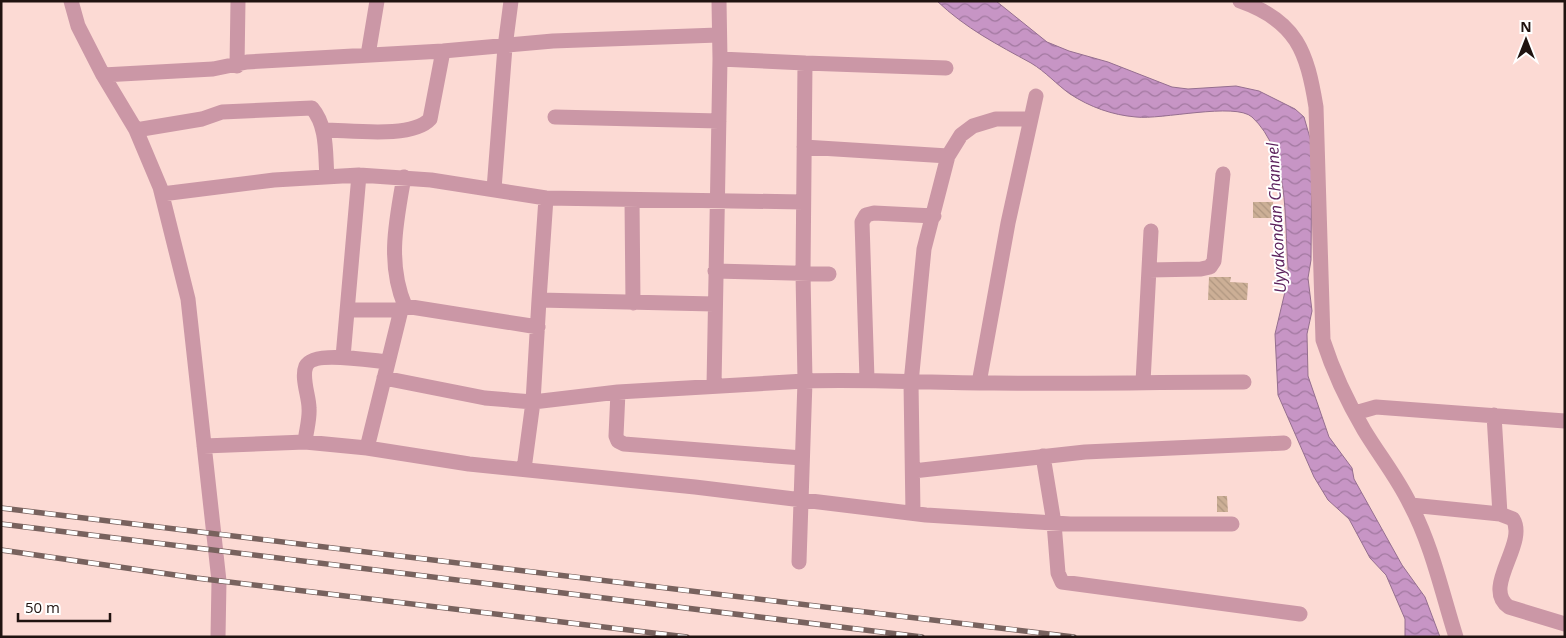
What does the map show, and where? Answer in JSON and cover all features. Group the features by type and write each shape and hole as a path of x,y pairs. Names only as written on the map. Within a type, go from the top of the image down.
{"street":[{"path":"71,1 78,26 103,75 136,130 162,194 188,299 219,581 218,637"},
{"path":"237,66 238,1"},
{"path":"368,56 376,1"},
{"path":"494,189 504,47 511,1"},
{"path":"714,386 714,304 720,59 718,35 719,1"},
{"path":"1240,1 1270,15 1293,34 1310,70 1316,107 1323,340 1332,367 1355,413 1411,505 1427,544 1456,637"},
{"path":"103,75 213,69 237,66 247,62 504,47 553,41 718,35"},
{"path":"324,130 388,131 411,130 423,126 430,118 443,51"},
{"path":"720,59 805,64 946,68"},
{"path":"799,562 805,381 803,202 805,64"},
{"path":"979,383 1008,223 1036,96"},
{"path":"136,130 202,119 222,112 298,107 312,108 320,117 324,130 327,177"},
{"path":"555,118 719,121"},
{"path":"914,513 911,382 924,249 948,156 961,135 973,126 996,118 1031,119"},
{"path":"804,147 948,156"},
{"path":"1149,270 1201,269 1210,267 1214,261 1223,174"},
{"path":"162,194 274,180 359,175 404,177 546,198 717,199 803,202"},
{"path":"343,357 359,175"},
{"path":"367,448 403,308 393,267 393,238 404,177"},
{"path":"524,469 533,402 546,198"},
{"path":"632,200 633,303"},
{"path":"867,379 862,222 866,215 874,213 934,216"},
{"path":"1143,382 1151,231"},
{"path":"715,271 829,274"},
{"path":"539,300 714,304"},
{"path":"347,310 403,308 538,327"},
{"path":"305,442 309,409 305,378 306,366 316,359 343,357 388,362"},
{"path":"384,378 485,398 533,402 618,392 867,379 979,383 1244,382"},
{"path":"618,392 616,436 618,441 624,444 802,458"},
{"path":"1355,413 1376,407 1565,421"},
{"path":"1494,416 1500,514"},
{"path":"204,446 305,442 367,448 469,464 914,513 1054,522 1232,524"},
{"path":"913,471 1085,452 1284,442"},
{"path":"1042,456 1054,522 1058,573 1062,582 1300,614"},
{"path":"1411,505 1500,514 1509,517 1515,523 1515,538 1500,587 1500,596 1503,603 1509,607 1565,624"}],"water":[{"path":"937,1 996,1 1047,42 1069,51 1108,62 1172,87 1188,89 1236,86 1259,91 1295,109 1304,117 1312,145 1311,260 1308,278 1312,311 1307,334 1308,376 1329,437 1352,468 1354,479 1402,565 1425,597 1440,637 1405,637 1405,619 1386,575 1370,558 1349,519 1328,500 1314,477 1278,395 1275,334 1288,279 1285,208 1279,167 1273,148 1264,132 1252,117 1243,113 1214,111 1136,117 1110,112 1085,103 1070,94 1031,63 970,28"}],"building":[{"path":"1253,202 1273,202 1273,218 1253,218"},
{"path":"1209,277 1231,277 1230,282 1248,283 1247,300 1208,300"},
{"path":"1217,496 1227,496 1228,512 1217,512"}],"railway":[{"path":"1,508 1074,637"},
{"path":"1,524 922,637"},
{"path":"1,550 196,578 687,637"}],"water label":[{"name":"Uyyakondan Channel","path":"1276,218"}]}
